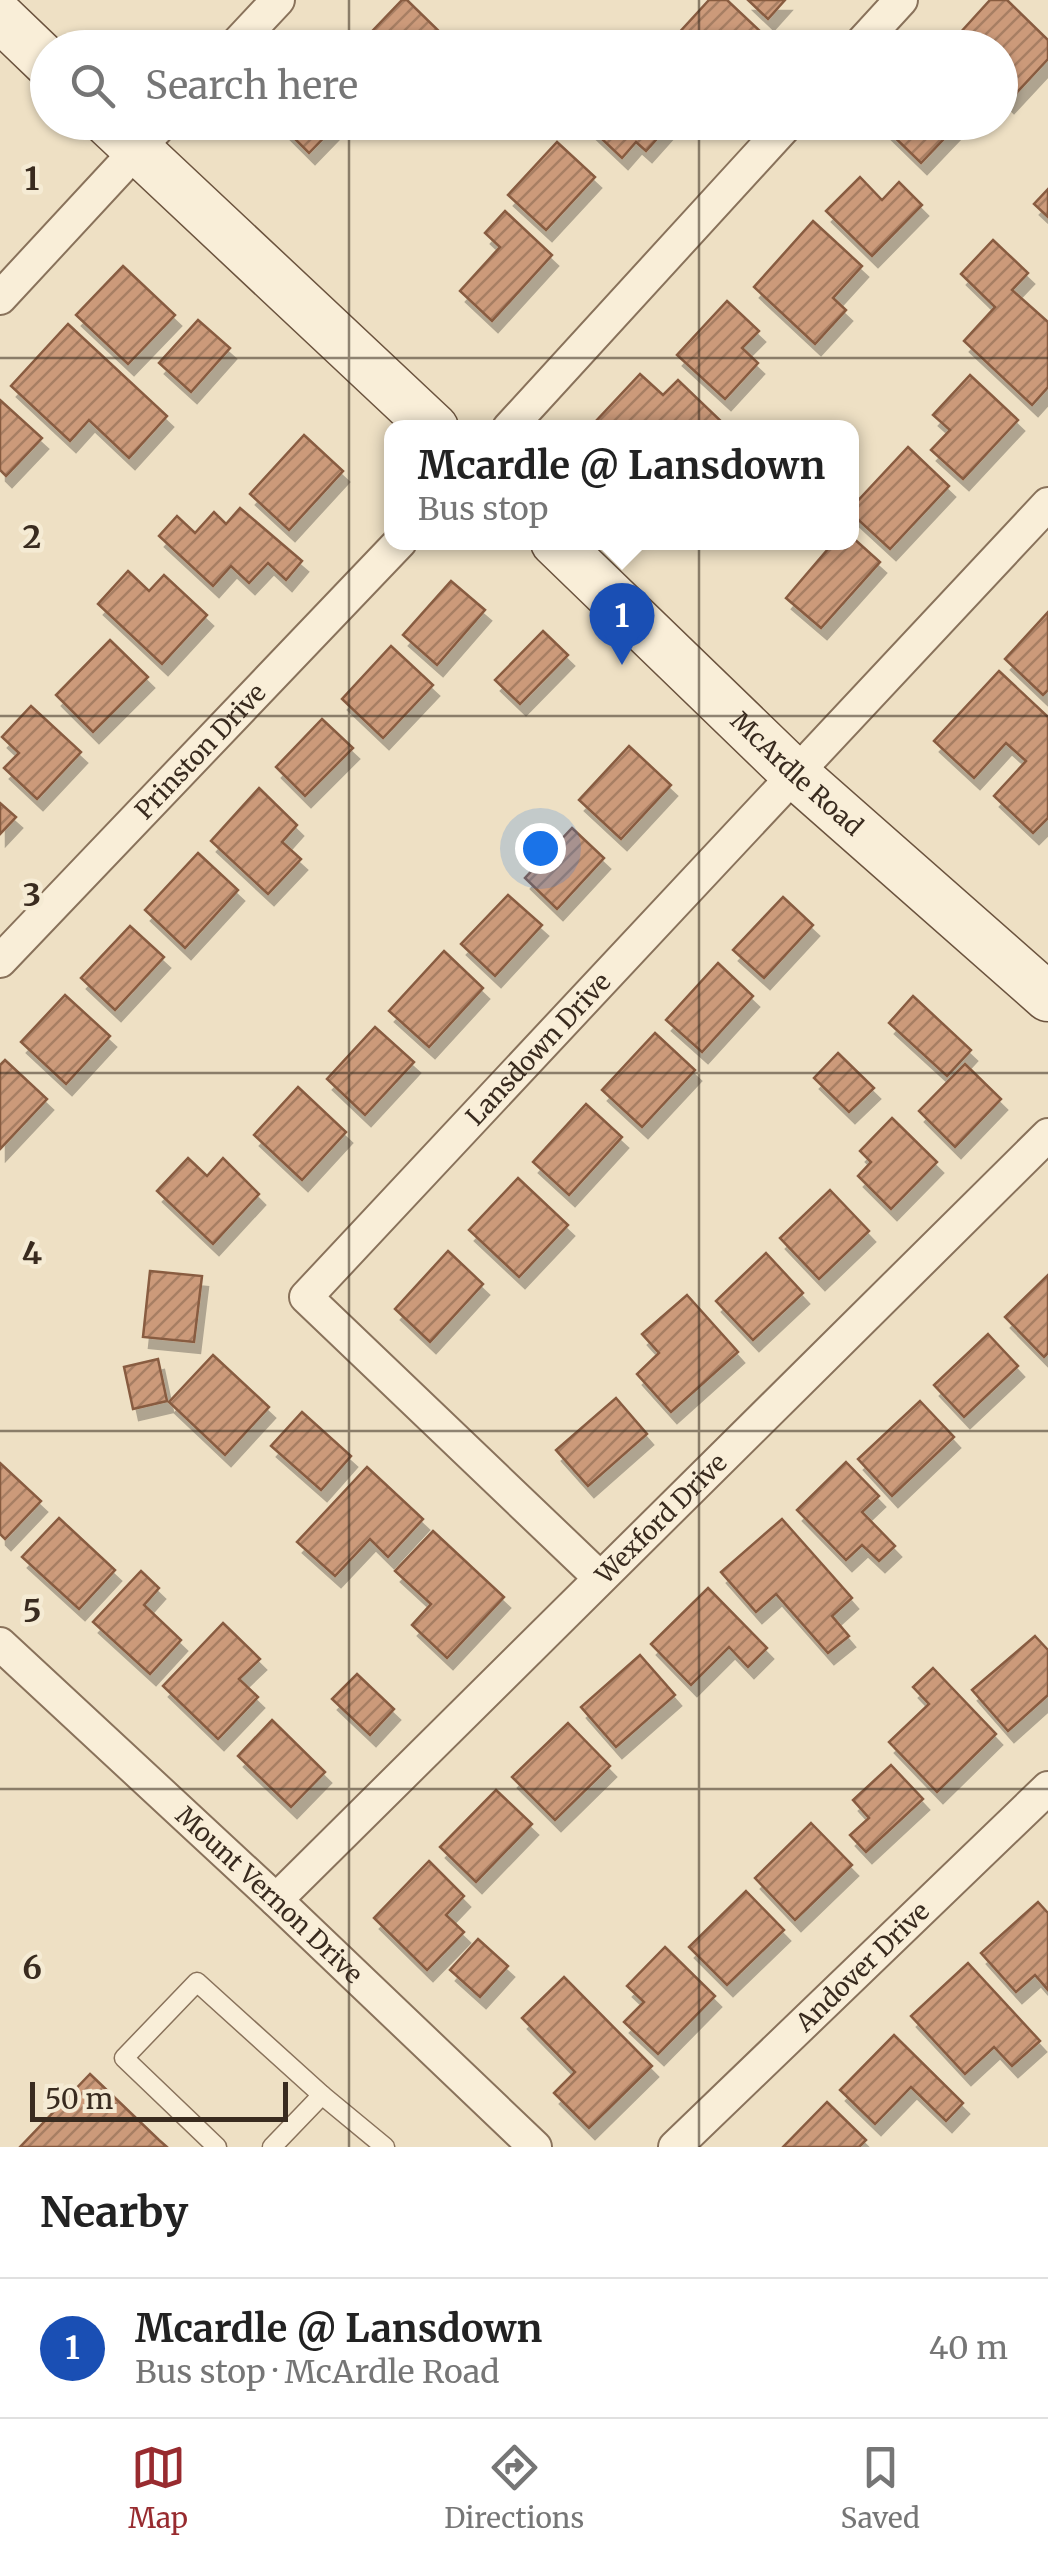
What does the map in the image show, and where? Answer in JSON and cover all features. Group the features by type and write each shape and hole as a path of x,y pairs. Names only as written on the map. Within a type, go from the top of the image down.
{"main road":[{"path":"0,17 30,46"},
{"path":"144,140 426,420"},
{"name":"McArdle Road","path":"563,550 794,774 1048,996"}],"street":[{"path":"250,30 278,0"},
{"path":"874,30 901,0"},
{"path":"0,298 129,140"},
{"path":"516,420 772,140"},
{"name":"Lansdown Drive","path":"599,1578 306,1296 1048,504"},
{"name":"Prinston Drive","path":"0,961 392,550"},
{"name":"Wexford Drive","path":"276,1900 1048,1136"},
{"name":"Mount Vernon Drive","path":"0,1644 535,2147"},
{"name":"Andover Drive","path":"674,2147 1048,1788"}],"lane":[{"path":"216,2147 124,2058 198,1982 384,2147"},
{"path":"272,2147 322,2095"}],"building":[{"path":"402,0 407,0 438,30 373,30"},
{"path":"709,0 727,0 759,30 682,30"},
{"path":"748,0 785,0 768,19"},
{"path":"990,0 1007,0 1048,40 1048,59 1018,91 1018,30 963,30"},
{"path":"296,140 322,140 309,153"},
{"path":"603,140 656,140 646,151 636,142 622,158"},
{"path":"897,140 943,140 921,163"},
{"path":"557,142 595,177 546,230 508,195"},
{"path":"860,177 882,200 899,182 922,205 872,256 826,211"},
{"path":"1048,189 1048,217 1034,204"},
{"path":"505,211 552,255 492,321 460,291 500,247 485,233"},
{"path":"813,221 862,266 833,298 846,310 815,344 754,287"},
{"path":"993,240 1028,273 1012,290 1048,322 1048,387 1032,405 964,341 995,307 961,274"},
{"path":"123,266 175,315 128,364 76,315"},
{"path":"727,301 759,331 742,348 758,363 725,399 677,355"},
{"path":"198,320 230,348 191,392 159,363"},
{"path":"68,324 167,416 129,458 89,420 70,441 11,386"},
{"path":"640,374 663,395 678,380 720,420 597,420"},
{"path":"970,375 1018,420 963,479 931,450 950,430 933,415"},
{"path":"0,400 42,438 6,476 0,470"},
{"path":"304,435 343,471 289,530 250,494"},
{"path":"908,447 949,486 890,549 859,520 859,500"},
{"path":"240,508 302,561 286,580 268,563 249,583 231,566 213,586 159,536 177,516 195,533 214,512 226,524"},
{"path":"859,543 880,562 821,628 786,598 827,550 859,550"},
{"path":"128,571 149,591 164,575 207,615 162,664 98,604"},
{"path":"451,581 485,610 437,665 403,635"},
{"path":"1048,612 1048,690 1043,695 1005,659"},
{"path":"543,631 568,655 520,704 495,680"},
{"path":"110,640 148,677 93,732 56,695"},
{"path":"391,646 433,685 383,738 342,699"},
{"path":"999,671 1048,717 1048,818 1033,833 994,796 1026,761 1006,743 974,778 934,741"},
{"path":"31,706 81,752 37,799 4,768 19,753 2,737"},
{"path":"322,719 353,748 305,796 276,767"},
{"path":"629,746 671,785 621,839 579,800"},
{"path":"259,788 297,825 282,842 301,859 268,894 211,841"},
{"path":"0,803 16,817 0,834"},
{"path":"572,828 604,858 557,909 525,878"},
{"path":"198,853 238,890 185,948 145,910"},
{"path":"508,895 542,925 495,976 461,944"},
{"path":"783,897 813,925 764,978 733,950"},
{"path":"130,926 164,957 115,1010 81,978"},
{"path":"444,951 483,988 429,1047 389,1011"},
{"path":"718,963 753,996 702,1052 666,1020"},
{"path":"65,995 110,1036 66,1084 21,1042"},
{"path":"913,996 971,1050 947,1076 889,1023"},
{"path":"375,1027 414,1062 365,1115 327,1079"},
{"path":"655,1033 695,1070 642,1127 602,1090"},
{"path":"838,1053 874,1088 849,1112 814,1078"},
{"path":"5,1060 47,1099 0,1149 0,1065"},
{"path":"965,1064 1001,1099 955,1147 919,1111"},
{"path":"298,1087 346,1132 302,1180 254,1135"},
{"path":"586,1104 622,1137 569,1195 533,1162"},
{"path":"892,1118 937,1162 891,1209 858,1176 871,1162 860,1151"},
{"path":"188,1158 207,1176 223,1158 259,1194 213,1244 157,1191"},
{"path":"518,1178 568,1225 519,1277 469,1230"},
{"path":"830,1190 869,1231 819,1279 780,1238"},
{"path":"448,1251 483,1284 430,1342 395,1309"},
{"path":"766,1253 803,1293 753,1340 716,1301"},
{"path":"150,1271 202,1276 194,1342 143,1337"},
{"path":"1048,1275 1048,1353 1044,1357 1005,1317"},
{"path":"687,1295 738,1352 671,1412 637,1374 659,1353 642,1334"},
{"path":"988,1334 1018,1366 964,1417 934,1385"},
{"path":"213,1355 269,1407 225,1455 169,1402"},
{"path":"158,1359 167,1401 133,1409 124,1367"},
{"path":"616,1398 647,1434 588,1486 556,1450"},
{"path":"920,1401 954,1437 892,1496 858,1459"},
{"path":"302,1412 351,1456 321,1490 271,1446"},
{"path":"846,1462 879,1496 862,1512 895,1546 879,1561 862,1545 846,1560 797,1510"},
{"path":"0,1463 41,1501 5,1539 0,1534"},
{"path":"367,1467 423,1519 388,1557 370,1539 335,1576 297,1542"},
{"path":"59,1518 115,1570 79,1609 22,1557"},
{"path":"782,1519 852,1598 832,1616 849,1636 828,1653 776,1594 756,1612 721,1572"},
{"path":"433,1531 504,1597 447,1658 412,1625 431,1604 395,1571"},
{"path":"141,1571 159,1588 144,1605 181,1640 150,1674 93,1622"},
{"path":"708,1588 767,1648 748,1667 729,1647 691,1685 651,1644"},
{"path":"223,1623 260,1659 239,1679 258,1697 218,1739 163,1686"},
{"path":"1035,1636 1048,1650 1048,1695 1008,1731 972,1690"},
{"path":"640,1655 675,1695 616,1747 581,1707"},
{"path":"933,1668 996,1734 937,1792 889,1742 929,1704 913,1687"},
{"path":"357,1674 394,1709 370,1735 332,1699"},
{"path":"272,1720 325,1772 291,1807 238,1756"},
{"path":"568,1723 610,1766 555,1820 512,1777"},
{"path":"891,1765 923,1799 866,1852 850,1835 869,1818 853,1800"},
{"path":"496,1790 532,1824 476,1882 440,1847"},
{"path":"811,1823 852,1865 795,1920 755,1878"},
{"path":"429,1861 464,1896 446,1915 464,1932 427,1970 374,1918"},
{"path":"746,1891 784,1930 727,1985 689,1947"},
{"path":"1038,1902 1048,1913 1048,1990 1035,1975 1016,1992 981,1953"},
{"path":"478,1939 508,1966 480,1997 450,1970"},
{"path":"665,1947 715,1996 658,2054 624,2022 644,2002 627,1986"},
{"path":"968,1963 1040,2041 1012,2066 994,2047 965,2074 911,2016"},
{"path":"564,1977 652,2066 589,2128 554,2093 575,2072 522,2018"},
{"path":"894,2035 963,2103 946,2121 911,2087 875,2124 840,2090"},
{"path":"90,2074 159,2140 167,2147 20,2147"},
{"path":"827,2102 866,2140 859,2147 783,2147"}],"place":[{"name":"Mcardle @ Lansdown","path":"622,665"}]}
